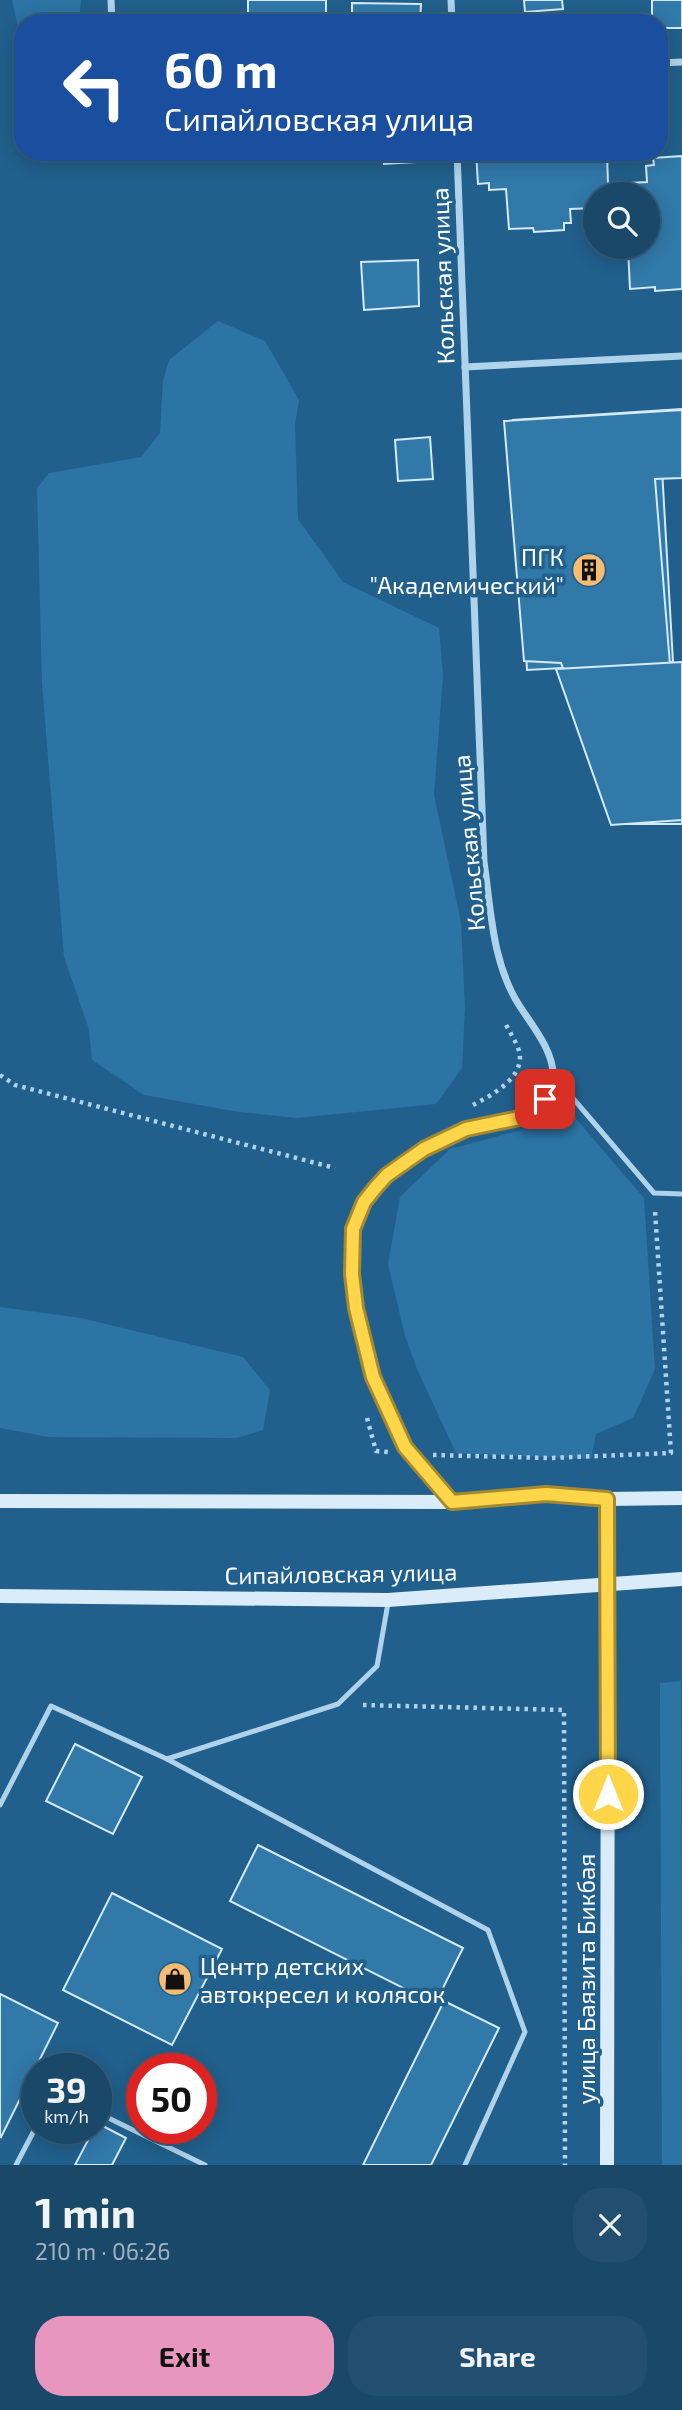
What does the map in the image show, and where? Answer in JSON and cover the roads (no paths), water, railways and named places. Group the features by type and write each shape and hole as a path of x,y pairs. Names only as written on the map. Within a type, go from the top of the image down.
{"main road":[{"path":"0,1501 452,1502 546,1494 607,1499 682,1498"},
{"name":"улица Баязита Бикбая","path":"607,1499 607,2165"},
{"name":"Сипайловская улица","path":"0,1596 388,1600 682,1579"}],"street":[{"name":"Кольская улица","path":"457,161 484,862 494,933 503,973 518,1003 537,1029 547,1051 553,1075"},
{"path":"465,367 682,356"},
{"path":"452,1502 410,1454 373,1377 364,1344 352,1274 353,1229 364,1202 387,1175 424,1149 466,1129 529,1116 545,1099 553,1075"}],"lane":[{"path":"553,1075 654,1193 682,1194"},
{"path":"167,1759 338,1704 377,1666 388,1600"},
{"path":"0,1805 51,1706 167,1759 488,1930 524,2032 465,2165"},
{"path":"112,2120 205,2165"},
{"path":"16,2165 27,2144"}],"place":[{"name":"ПГК \"Академический\"","path":"589,570"},
{"name":"Центр детских автокресел и колясок","path":"175,1979"}]}
